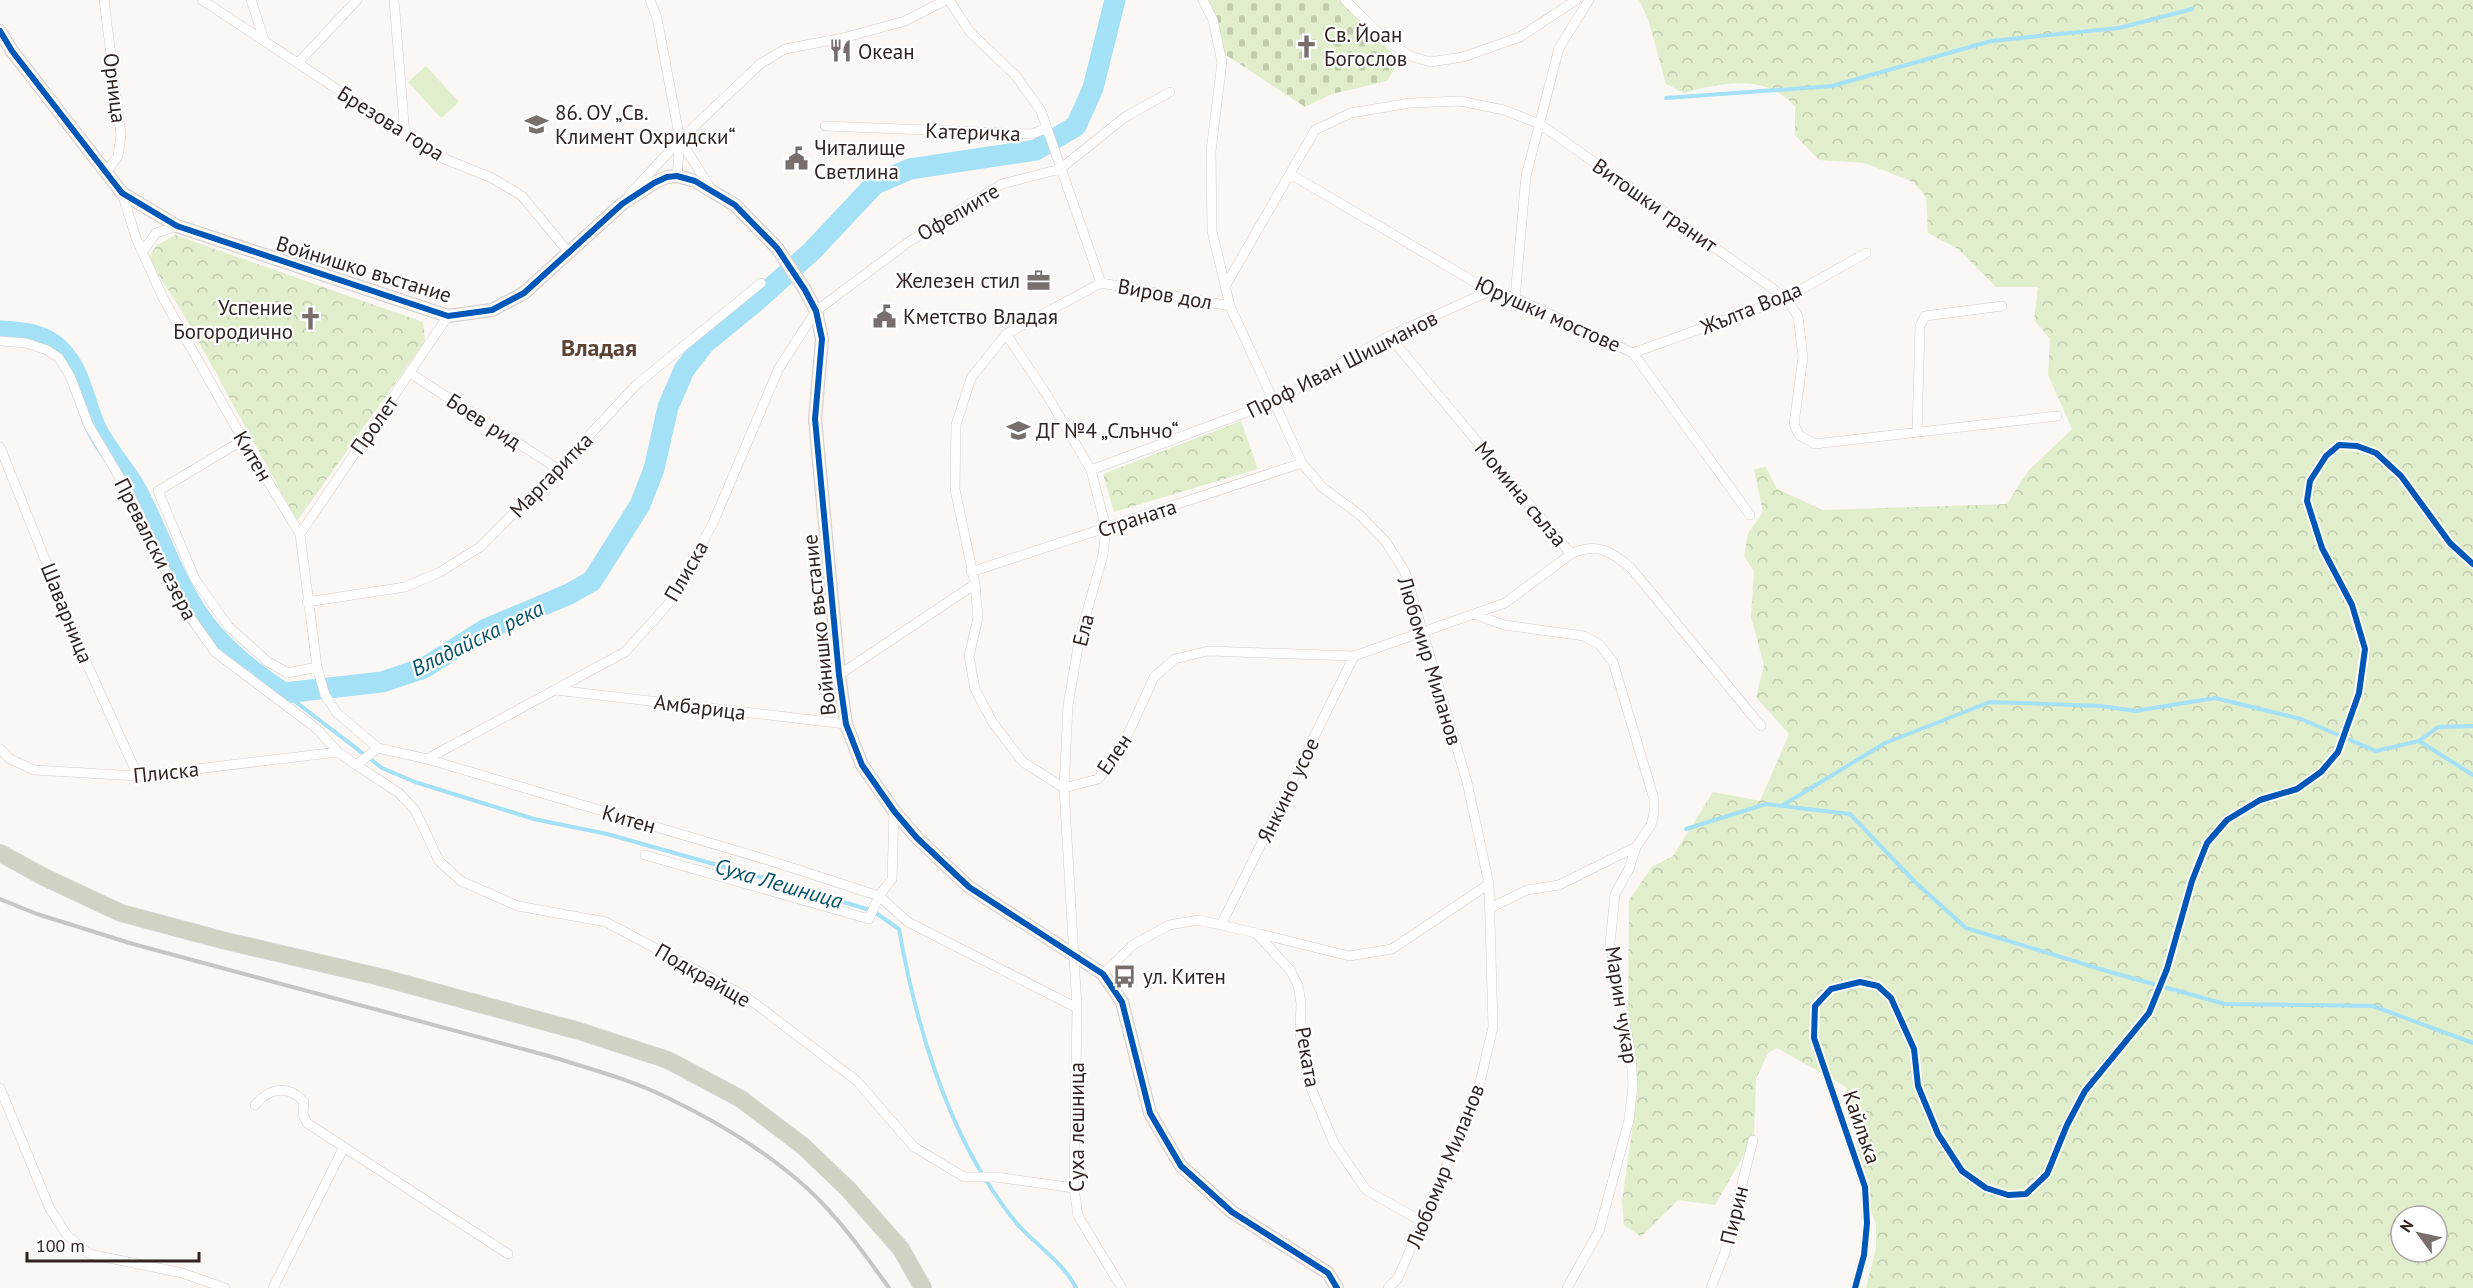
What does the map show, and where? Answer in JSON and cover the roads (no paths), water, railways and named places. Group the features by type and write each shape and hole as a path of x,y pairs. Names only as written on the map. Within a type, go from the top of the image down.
{"highway":[{"path":"0,853 44,877 121,912 222,940 380,977 557,1025 668,1060 741,1099 803,1146 848,1189 901,1249 923,1288"}],"street":[{"name":"Орница","path":"104,0 121,135 118,156 106,172"},
{"name":"Брезова гора","path":"202,0 440,157 492,178 522,196 569,253"},
{"path":"251,0 264,40"},
{"path":"298,63 357,0"},
{"path":"394,0 405,135"},
{"path":"650,0 657,18 680,140 677,176 695,181 712,190"},
{"path":"622,204 680,140 760,64 785,49 843,38 905,21 948,0 970,32 1015,75 1041,111 1101,283"},
{"name":"Любомир Миланов","path":"1203,0 1213,20 1222,62 1211,151 1212,231 1230,306 1302,463 1322,487 1361,516 1386,542 1405,572 1467,782 1489,884 1494,1028 1477,1095 1398,1278 1388,1288"},
{"path":"1345,0 1384,38 1408,55 1430,62 1463,57 1520,37 1576,0"},
{"path":"1515,298 1526,176 1559,48 1589,0"},
{"name":"Войнишко въстание","path":"0,31 12,51 122,193 177,226 448,316 492,310 524,293 622,204 654,183 677,176"},
{"name":"Офелиите","path":"816,311 910,241 1002,184 1060,169 1125,117 1170,92"},
{"name":"Витошки гранит","path":"1290,174 1315,130 1351,113 1410,103 1460,101 1504,110 1540,124 1786,298 1798,316 1803,357 1794,424 1799,435 1815,444 2057,416"},
{"name":"Катеричка","path":"825,126 1032,134 1047,128"},
{"path":"680,140 712,190"},
{"name":"Виров дол","path":"1226,285 1290,174"},
{"name":"Юрушки мостове","path":"1290,174 1490,291 1515,298 1633,353 1750,515"},
{"name":"Войнишко въстание","path":"712,190 735,205 777,249 805,290 816,311 822,339 815,419 839,675 846,724 862,765 894,811 917,838 969,887 1103,974 1122,1002 1150,1113 1181,1166 1232,1212 1328,1273 1337,1288"},
{"name":"Китен","path":"122,193 163,298 243,440 300,534 307,602 318,671 325,694 337,714 377,749 427,759 760,858 879,896 908,922 1077,1008"},
{"path":"143,251 156,233 177,226"},
{"name":"Жълта Вода","path":"1633,353 1786,298 1866,253"},
{"name":"Маргаритка","path":"307,602 405,587 440,572 480,547 558,469 636,385 761,283"},
{"name":"Виров дол","path":"1006,334 1101,283 1230,306"},
{"name":"Проф Иван Шишманов","path":"1091,471 1274,402 1389,336 1490,291"},
{"path":"1917,432 1920,326 1925,316 2002,306"},
{"name":"Плиска","path":"427,759 624,652 671,601 713,522 778,368 816,311"},
{"name":"Пролет","path":"300,534 448,316"},
{"path":"1006,334 971,378 956,426 955,489 975,584 978,618 969,656 975,689 993,723 1023,762 1064,788"},
{"name":"Ела","path":"1006,334 1047,396 1091,471 1106,528 1103,555 1080,636 1068,705 1064,788 1072,953"},
{"name":"Момина сълза","path":"1389,336 1572,554 1584,548 1599,549 1613,553 1631,568 1761,726"},
{"name":"Превалски езера","path":"0,340 26,343 47,350 59,358 70,376 89,426 129,493 183,607 197,628 215,652 317,729 338,752"},
{"name":"Боев рид","path":"411,373 558,469"},
{"path":"243,440 158,491 195,579 228,626 268,662 288,673 318,671"},
{"name":"Кайлъка","path":"1855,1288 1864,1255 1867,1223 1865,1187 1814,1038 1815,1006 1831,989 1860,982 1878,986 1891,998 1914,1049 1918,1086 1938,1134 1962,1171 1986,1188 2008,1195 2026,1194 2047,1174 2067,1125 2085,1091 2148,1013 2163,979 2192,881 2207,843 2227,820 2260,800 2297,789 2321,772 2341,745 2359,693 2365,649 2352,605 2322,548 2307,501 2310,481 2326,456 2339,445 2357,446 2376,453 2401,477 2450,543 2473,564"},
{"name":"Шаварница","path":"0,447 87,664 138,776"},
{"name":"Страната","path":"971,572 1302,463"},
{"name":"Елен","path":"1064,788 1098,779 1105,771 1119,754 1154,677 1175,659 1208,651 1354,656 1505,603 1572,554"},
{"path":"839,675 975,584"},
{"name":"Марин чукар","path":"1474,614 1504,625 1584,636 1600,645 1613,662 1654,799 1651,825 1636,847 1629,869 1615,894 1610,944 1631,1055 1633,1086 1629,1120 1599,1230 1567,1288"},
{"name":"Янкино усое","path":"1221,925 1354,656"},
{"name":"Амбарица","path":"555,690 846,724"},
{"name":"Плиска","path":"0,749 10,759 34,770 138,776 338,752"},
{"path":"359,763 377,749"},
{"name":"Подкрайще","path":"338,752 359,763 399,794 415,810 439,861 461,881 518,906 606,922 745,996 857,1081 914,1147 964,1177 996,1177 1074,1188"},
{"path":"645,855 869,920 879,896 892,879 894,811"},
{"path":"1491,908 1527,890 1559,885 1636,847"},
{"path":"1103,974 1133,945 1169,925 1199,920 1349,956 1392,949 1489,884"},
{"name":"Реката","path":"1256,933 1290,970 1298,985 1301,1003 1300,1033 1308,1081 1334,1143 1366,1190 1423,1222"},
{"name":"Суха лешница","path":"1072,953 1077,1008 1074,1188 1078,1216 1122,1288"},
{"path":"0,1088 50,1209 67,1235 89,1254 182,1273 225,1288"},
{"path":"255,1106 262,1097 275,1089 288,1090 297,1095 304,1102 303,1114 307,1123 508,1254"},
{"name":"Пирин","path":"1711,1288 1725,1252 1753,1140"},
{"path":"273,1288 344,1147"}],"waterway":[{"name":"Владайска река","path":"0,331 39,337 53,344 66,357 77,375 95,426 137,491 190,602 214,635 230,651 284,693 382,682 424,668 484,630 569,594 592,581 640,505 654,469 668,407 684,370 704,344 812,251 875,184 910,169 1036,150 1076,126 1093,88 1115,0"},
{"path":"1666,98 1832,86 1991,41 2119,28 2192,9"},
{"name":"Суха Лешница","path":"284,693 382,768 415,782 534,819 607,834 778,882 873,911 899,929 922,1030 959,1131 975,1162 1006,1209 1020,1227 1058,1264 1076,1288"},
{"path":"1783,805 1885,743 1990,702 2101,706 2135,711 2215,698 2301,719 2376,751 2419,741 2473,775"},
{"path":"2419,741 2438,727 2473,726"},
{"path":"1686,829 1766,804 1850,814 1915,882 1966,928 2225,1004 2373,1006 2473,1043"}],"railway":[{"path":"0,899 37,914 133,944 549,1056 656,1092 724,1128 793,1176 841,1224 889,1288"}],"place":[{"name":"Св. Йоан Богослов","path":"1306,46"},
{"name":"Океан","path":"840,51"},
{"name":"86. ОУ „Св. Климент Охридски“","path":"537,124"},
{"name":"Читалище Светлина","path":"796,159"},
{"name":"Железен стил","path":"1038,280"},
{"name":"Кметство Владая","path":"885,316"},
{"name":"Успение Богородично","path":"311,319"},
{"name":"ДГ №4 „Слънчо“","path":"1018,430"},
{"name":"ул. Китен","path":"1125,976"}],"district":[{"name":"Владая","path":"599,347"}]}
